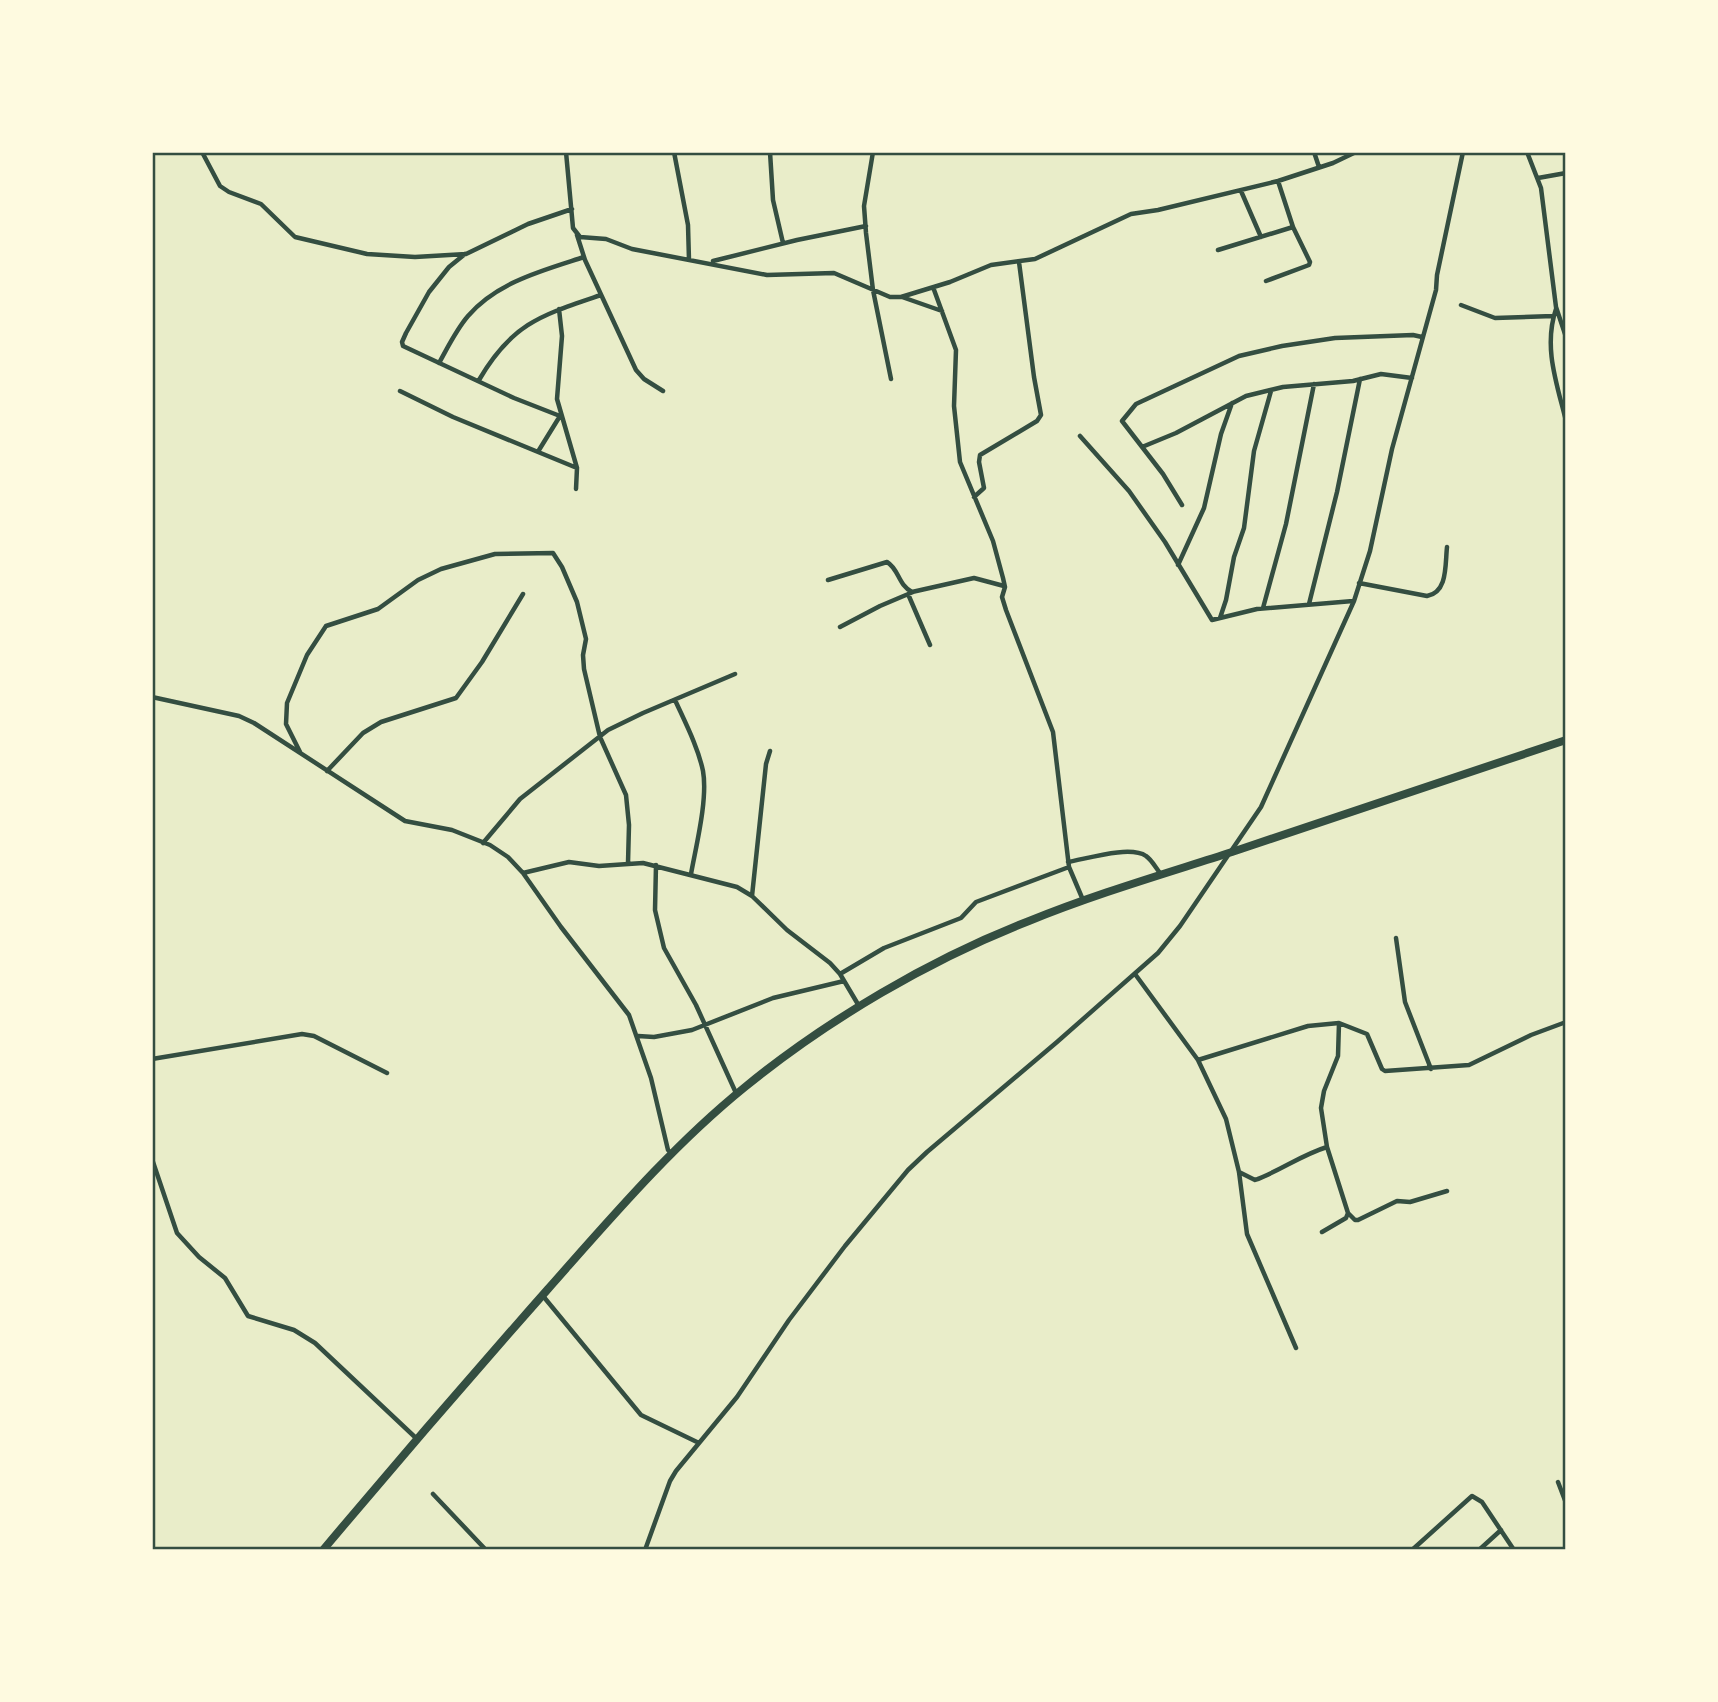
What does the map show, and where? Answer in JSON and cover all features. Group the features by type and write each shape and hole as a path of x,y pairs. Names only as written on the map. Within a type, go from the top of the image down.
{"highway":[{"path":"323,1550 477,1367 671,1153 737,1094 784,1058 860,1007 978,943 1083,901 1160,873 1231,852 1566,740"}],"street":[{"path":"566,152 573,228 584,257 636,370 644,379 663,391"},
{"path":"674,152 688,225 689,260"},
{"path":"770,152 773,200 783,243"},
{"path":"873,152 864,206 873,290 891,379"},
{"path":"1314,152 1319,167"},
{"path":"577,234 606,239 632,249 767,275 834,272 890,297 901,297 991,265 1035,259 1131,214 1158,211 1278,181 1356,152"},
{"path":"645,1550 670,1481 737,1397 789,1320 837,1256 908,1170 974,1110 1135,974 1171,938 1261,807 1354,601 1370,551 1392,449 1436,289 1463,152"},
{"path":"1527,152 1538,178 1546,220 1556,307 1566,337"},
{"path":"204,153 220,186 261,204 295,237 367,254 415,257 466,254"},
{"path":"1538,178 1566,173"},
{"path":"1266,281 1309,265 1278,181"},
{"path":"1241,191 1261,237"},
{"path":"560,416 404,348 402,342 429,292 449,268 466,254 528,225 572,209"},
{"path":"709,262 866,226"},
{"path":"1218,250 1293,227"},
{"path":"439,363 466,318 487,300 510,284 584,257"},
{"path":"974,497 984,488 980,454 1037,421 1041,415 1020,262"},
{"path":"933,287 956,350 954,406 960,462 993,541 1005,587 1003,597 1006,610 1053,732 1069,865 1083,901"},
{"path":"479,380 490,361 517,331 542,316 601,295"},
{"path":"901,297 942,311"},
{"path":"1461,305 1495,318 1553,316"},
{"path":"1556,307 1550,331 1552,365 1566,421"},
{"path":"559,309 562,336 557,385 560,416 577,468 576,489"},
{"path":"1182,505 1163,474 1122,421 1133,407 1227,360 1282,346 1335,338 1413,335 1422,337"},
{"path":"1142,447 1176,433 1233,402 1272,390 1381,374 1412,378"},
{"path":"1308,604 1337,492 1360,379"},
{"path":"1263,608 1286,524 1314,384"},
{"path":"1220,618 1234,557 1244,528 1254,451 1272,390"},
{"path":"400,391 577,468"},
{"path":"1178,565 1204,508 1221,434 1233,402"},
{"path":"539,450 560,416"},
{"path":"1080,436 1129,491 1165,542 1209,618 1214,620 1263,608 1354,601"},
{"path":"1359,583 1427,596 1435,594 1442,586 1447,547"},
{"path":"302,754 286,724 287,703 307,655 326,626 378,609 418,580 441,569 495,554 554,553 577,602 586,639 584,669 600,737 626,795 629,825 628,863"},
{"path":"828,580 887,562 892,564 905,588 914,592"},
{"path":"841,627 914,592 974,578 1005,587"},
{"path":"327,771 363,733 381,722 456,698 482,662 523,594"},
{"path":"908,594 930,645"},
{"path":"483,843 520,799 608,730 735,674"},
{"path":"152,697 239,716 254,723 405,821 452,830 500,850 523,873 629,1014 651,1078 668,1150 671,1153"},
{"path":"675,700 704,776 691,874"},
{"path":"751,896 766,764 770,751"},
{"path":"840,974 884,948 961,918 976,902 1069,865 1118,852 1136,853 1146,855 1160,873"},
{"path":"523,873 569,862 599,866 628,863 656,865 737,887 751,896 787,930 817,951 840,974 860,1007"},
{"path":"656,865 654,910 664,948 706,1024 737,1094"},
{"path":"1396,938 1405,1002 1431,1069"},
{"path":"1135,974 1198,1060 1226,1119 1239,1172 1247,1234 1296,1348"},
{"path":"638,1036 655,1037 706,1024 773,998 844,981"},
{"path":"1198,1060 1298,1028 1339,1023 1367,1034 1385,1071 1431,1069 1478,1062 1531,1035 1566,1022"},
{"path":"1339,1023 1338,1056 1321,1103 1327,1147 1348,1213 1354,1220 1358,1220 1397,1201 1410,1202 1447,1191"},
{"path":"152,1059 302,1034 314,1036 387,1073"},
{"path":"1239,1172 1255,1180 1279,1171 1308,1153 1327,1147"},
{"path":"152,1159 174,1229 199,1257 225,1278 248,1316 282,1326 309,1338 418,1440"},
{"path":"1322,1232 1346,1218 1348,1213"},
{"path":"542,1295 641,1415 699,1443"},
{"path":"1558,1482 1566,1503"},
{"path":"433,1494 486,1550"},
{"path":"1412,1550 1472,1496 1482,1502 1514,1550"},
{"path":"1479,1550 1502,1530"}]}
